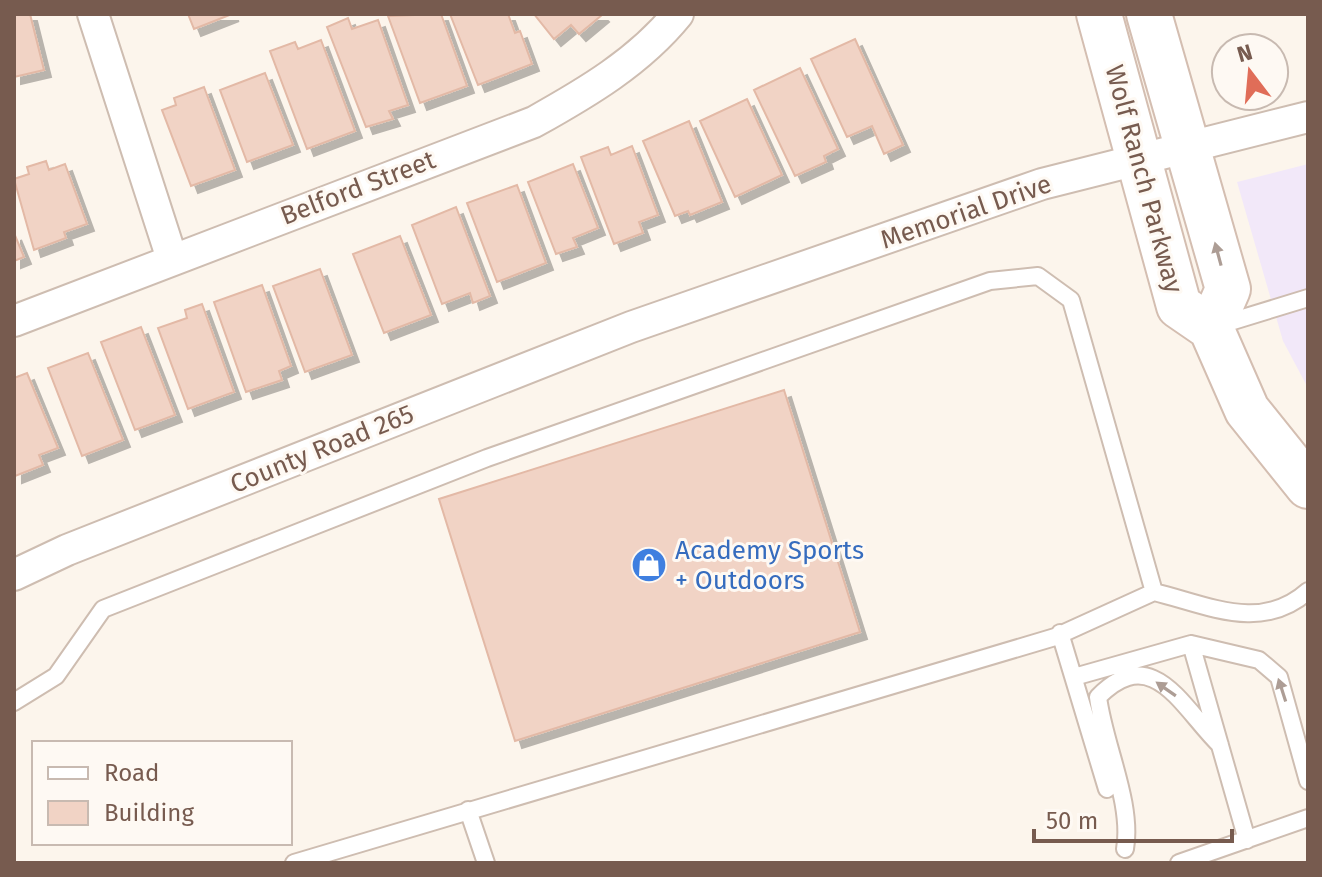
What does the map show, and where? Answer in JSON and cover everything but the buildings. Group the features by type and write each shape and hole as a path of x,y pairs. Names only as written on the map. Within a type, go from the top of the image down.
{"street":[{"path":"93,14 172,259"},
{"name":"Belford Street","path":"14,321 534,122 595,88 661,34 678,14"},
{"name":"Wolf Ranch Parkway","path":"1099,14 1141,158 1179,306 1211,328 1228,289 1149,14"},
{"name":"Memorial Drive","path":"631,327 1042,184 1308,117"},
{"name":"County Road 265","path":"14,575 67,550 631,327"},
{"path":"1211,328 1247,410 1308,486"}],"lane":[{"path":"14,702 56,676 103,609 487,458 990,281 1038,276 1071,300 1154,592"},
{"path":"1211,328 1308,298"},
{"path":"294,863 1060,633 1154,592 1254,616 1272,613 1308,591"},
{"path":"1060,633 1126,856"},
{"path":"1074,677 1191,644 1259,660 1279,677 1308,781"},
{"path":"1191,644 1247,840"},
{"path":"1126,856 1128,827 1102,729 1098,697 1115,680 1142,674 1172,689 1220,745"},
{"path":"468,810 486,863"},
{"path":"1179,863 1308,818"}],"shaded area":[{"path":"1308,164 1308,388 1283,341 1237,182"}],"place":[{"name":"Academy Sports + Outdoors","path":"649,565"}]}
